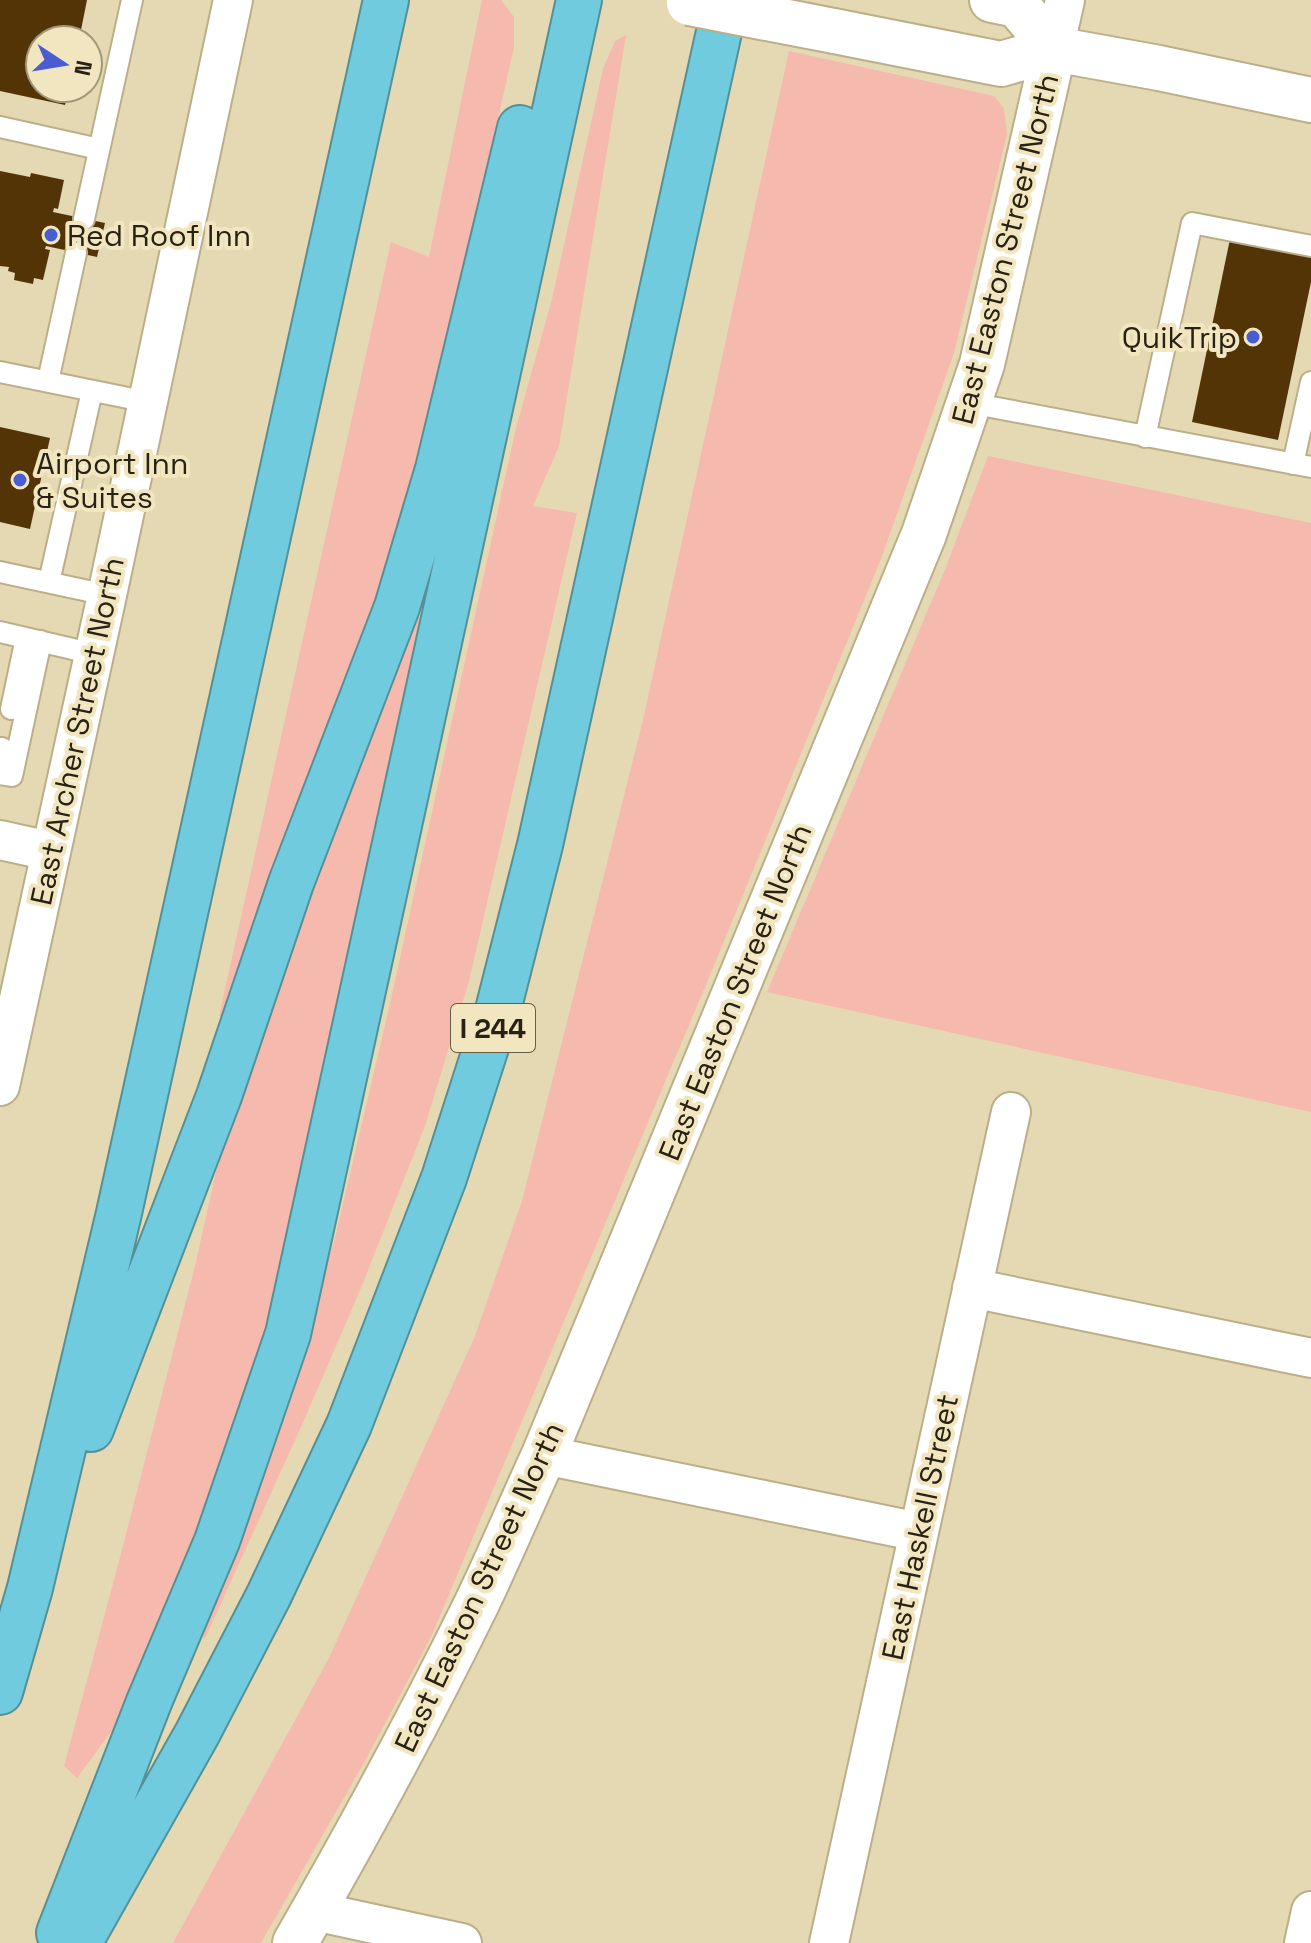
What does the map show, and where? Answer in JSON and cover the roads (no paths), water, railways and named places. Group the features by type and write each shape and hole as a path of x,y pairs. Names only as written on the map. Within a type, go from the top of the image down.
{"highway":[{"path":"0,1692 30,1588 119,1213 386,0"},
{"path":"30,1588 213,1111 291,883 397,607 438,469 550,0"},
{"path":"55,1943 149,1702 217,1541 288,1334 579,0"},
{"name":"I 244","path":"79,1943 197,1734 269,1595 349,1425 444,1178 498,1010 540,845 697,1"}],"street":[{"name":"East Archer Street North","path":"0,1086 233,0"},
{"path":"992,0 1017,5 1054,49"},
{"name":"East Easton Street North","path":"305,1927 446,1666 544,1455 924,534 982,364 1065,0"},
{"path":"697,1 1001,64 1054,49 1311,100"},
{"path":"0,840 50,851"},
{"name":"East Haskell Street","path":"829,1943 1011,1112"},
{"path":"972,1288 1311,1358"},
{"path":"544,1455 919,1532"},
{"path":"1304,1943 1311,1911"},
{"path":"305,1927 462,1943"}],"lane":[{"path":"84,219 132,0"},
{"path":"0,127 99,149"},
{"path":"1145,437 1192,223 1311,246"},
{"path":"48,381 76,253"},
{"path":"0,372 148,402"},
{"path":"970,403 1302,465 1311,382"},
{"path":"49,582 92,391"},
{"path":"0,572 107,595"},
{"path":"0,632 94,654"},
{"path":"11,709 34,640"},
{"path":"0,774 12,776 34,640"}],"place":[{"name":"Red Roof Inn","path":"51,235"},
{"name":"QuikTrip","path":"1253,337"},
{"name":"Airport Inn & Suites","path":"20,480"}]}
